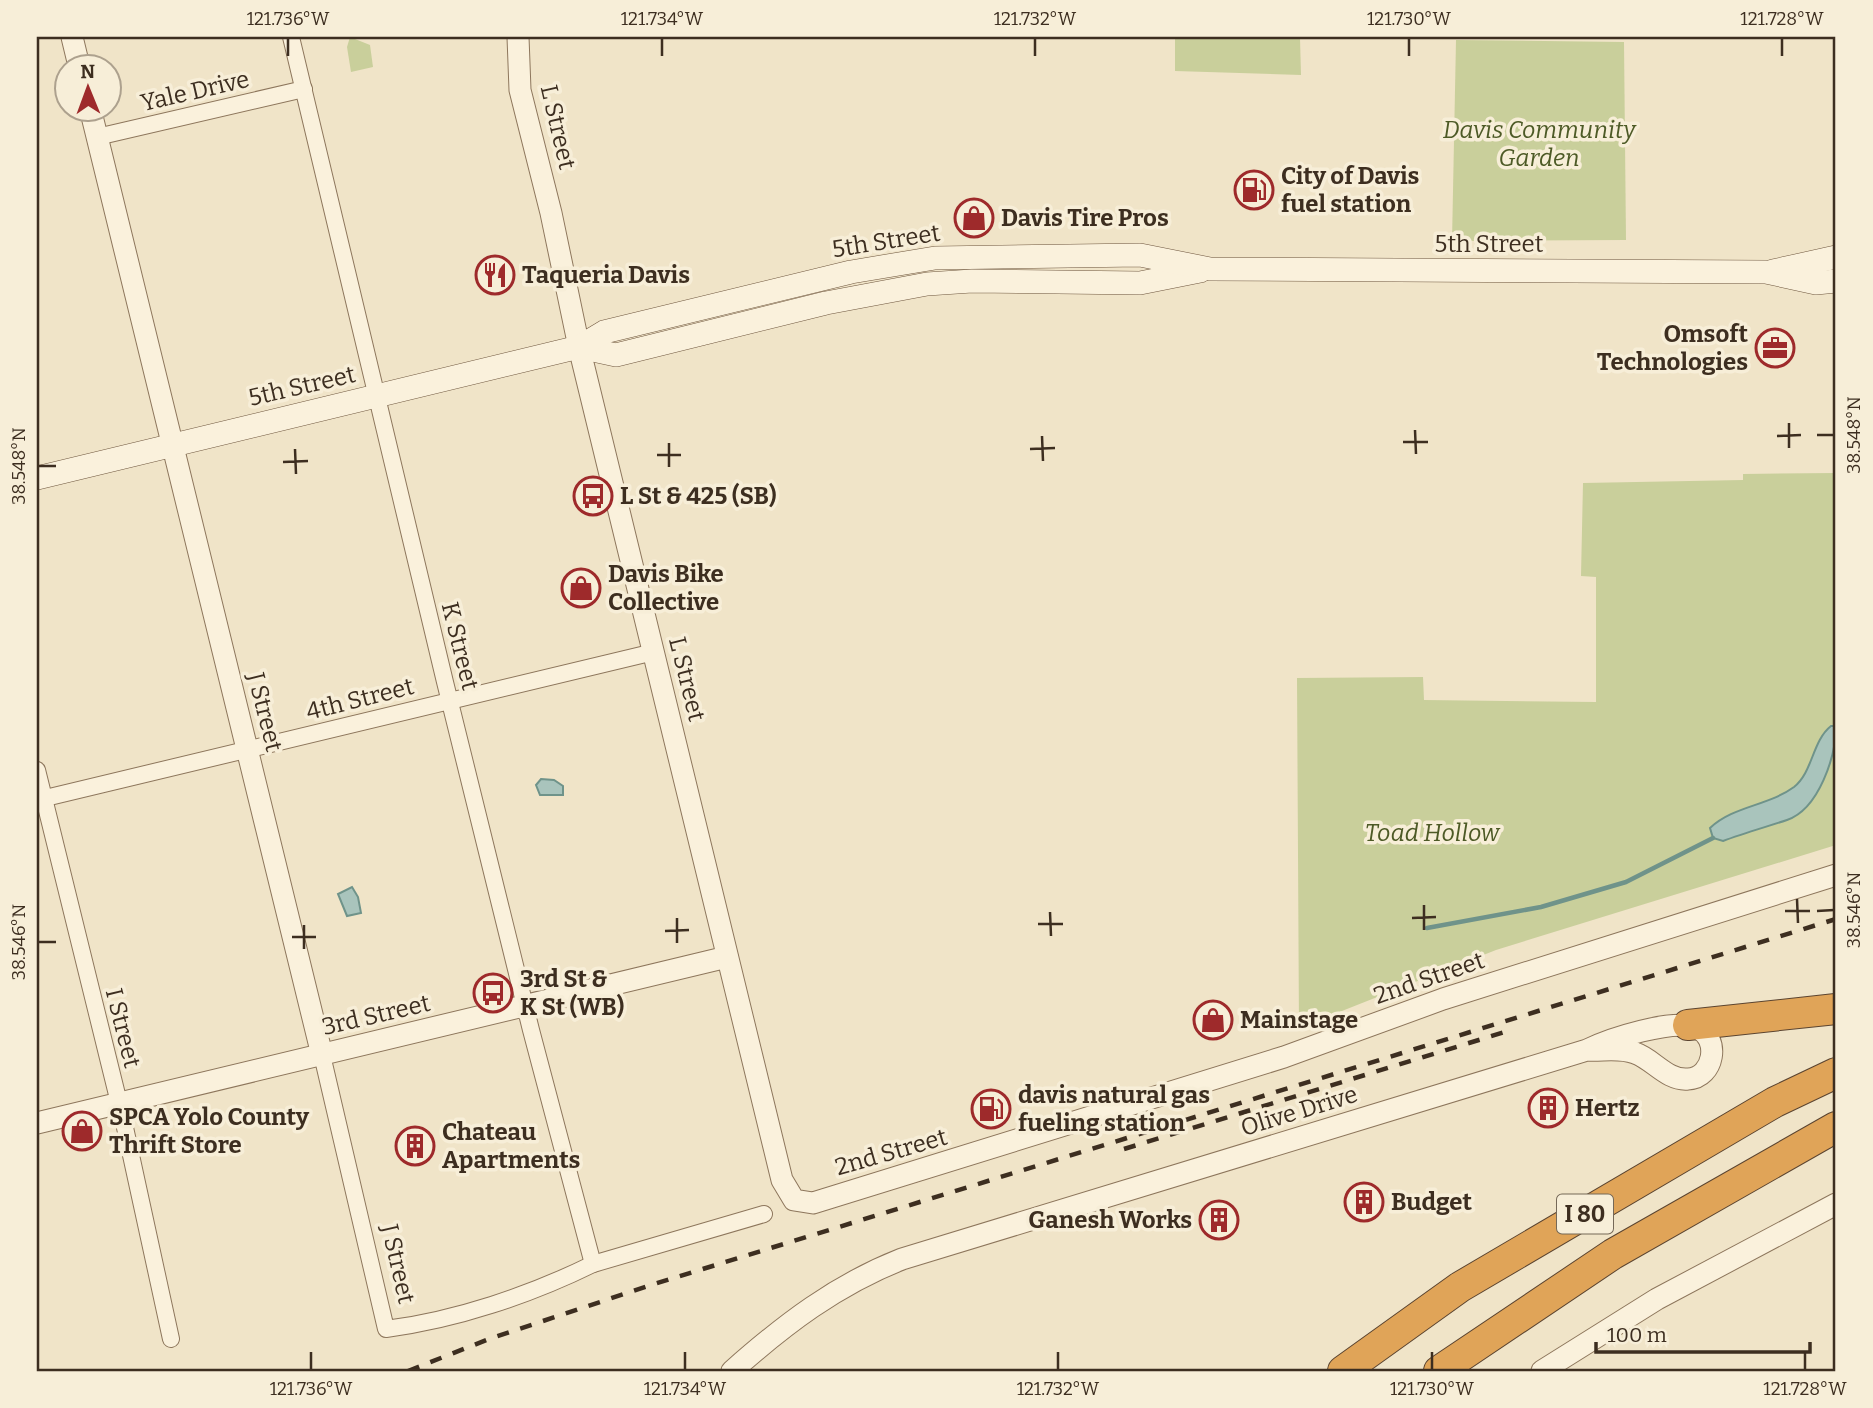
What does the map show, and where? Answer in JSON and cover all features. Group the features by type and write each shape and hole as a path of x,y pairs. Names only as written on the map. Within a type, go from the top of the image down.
{"highway":[{"path":"1688,1025 1836,1009"},
{"name":"I 80","path":"1343,1371 1460,1287 1775,1102 1836,1073"},
{"name":"I 80","path":"1439,1371 1613,1254 1836,1127"}],"main road":[{"name":"5th Street","path":"37,478 579,347 604,332 851,271 928,259 958,256 1140,255 1210,269 1766,272 1816,283 1836,281"},
{"name":"5th Street","path":"1766,272 1836,257"}],"street":[{"name":"K Street","path":"291,37 450,700 593,1264"},
{"name":"L Street","path":"518,37 520,90 551,213 579,347 782,1180 791,1197 799,1203"},
{"name":"Yale Drive","path":"97,137 304,89"},
{"name":"J Street","path":"93,122 322,1055 386,1329 433,1322 465,1312 570,1275 593,1264"},
{"name":"4th Street","path":"40,799 654,652"},
{"name":"I Street","path":"37,770 40,799 119,1104 171,1339"},
{"name":"2nd Street","path":"799,1203 813,1203 984,1152 1315,1047 1443,999 1836,876"},
{"name":"3rd Street","path":"37,1123 727,957"},
{"name":"Olive Drive","path":"732,1371 786,1323 816,1302 873,1270 902,1259 1587,1050 1605,1041 1688,1025 1702,1031 1711,1049 1707,1069 1693,1079 1676,1078 1635,1053 1618,1049 1587,1050"},
{"path":"1542,1371 1668,1293 1836,1204"},
{"path":"593,1264 764,1214"}],"green space":[{"path":"350,37 370,45 373,67 351,72 347,47"},
{"path":"1175,37 1300,38 1301,75 1175,71"},
{"name":"Davis Community Garden","path":"1456,40 1624,42 1626,240 1452,241"},
{"name":"Toad Hollow","path":"1836,473 1836,845 1496,950 1299,1028 1297,678 1423,677 1424,700 1596,702 1596,577 1581,576 1583,483 1743,480 1743,474"}],"water":[{"path":"1831,726 1836,726 1829,766 1817,793 1808,805 1787,820 1723,841 1713,838 1710,828 1719,821 1794,787 1805,773 1820,740"},
{"path":"541,779 554,780 563,786 563,795 540,795 536,785"},
{"path":"352,887 358,897 361,913 347,916 338,894"}],"waterway":[{"path":"1427,928 1541,907 1626,882 1713,838"}],"railway":[{"path":"408,1371 489,1339 651,1285 1836,919"},
{"path":"1124,1149 1508,1031"}],"place":[{"name":"City of Davis fuel station","path":"1254,190"},
{"name":"Davis Tire Pros","path":"974,218"},
{"name":"Taqueria Davis","path":"495,275"},
{"name":"Omsoft Technologies","path":"1775,348"},
{"name":"L St & 425 (SB)","path":"593,496"},
{"name":"Davis Bike Collective","path":"581,588"},
{"name":"3rd St & K St (WB)","path":"493,993"},
{"name":"Mainstage","path":"1213,1020"},
{"name":"Hertz","path":"1548,1108"},
{"name":"davis natural gas fueling station","path":"991,1109"},
{"name":"SPCA Yolo County Thrift Store","path":"82,1131"},
{"name":"Chateau Apartments","path":"415,1146"},
{"name":"Budget","path":"1364,1202"},
{"name":"Ganesh Works","path":"1219,1220"}]}
